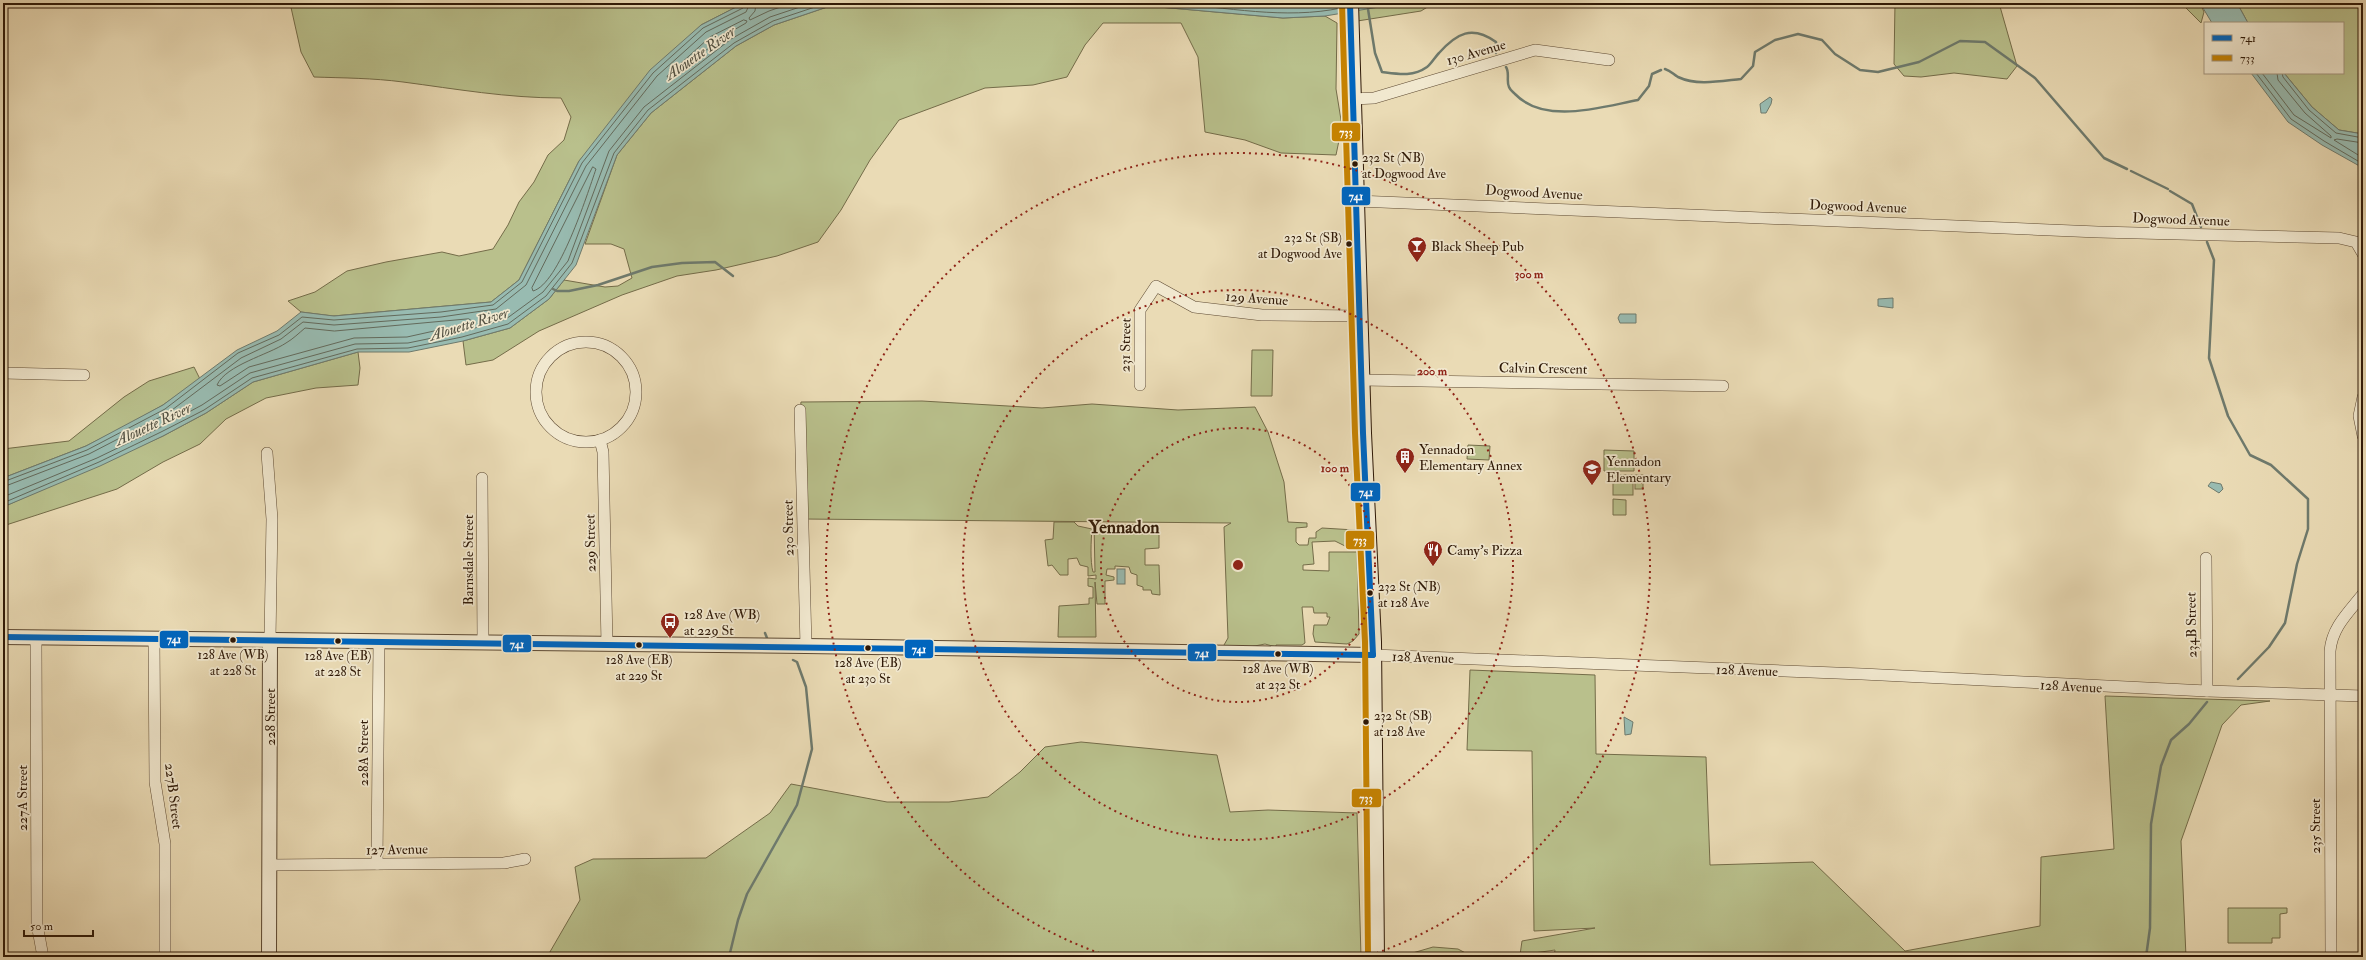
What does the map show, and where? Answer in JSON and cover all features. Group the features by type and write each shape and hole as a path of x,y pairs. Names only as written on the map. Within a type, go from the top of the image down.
{"main road":[{"path":"1350,3 1362,380 1373,655 1376,957"}],"street":[{"name":"130 Avenue","path":"1353,99 1374,98 1534,50 1609,60"},
{"name":"Dogwood Avenue","path":"1357,201 2098,232 2340,238 2356,242 2363,254"},
{"name":"129 Avenue","path":"1156,286 1194,307 1262,315 1361,316"},
{"name":"231 Street","path":"1140,385 1140,310 1156,286"},
{"path":"592,343 612,350 624,360 634,379 636,399 631,415 618,431 600,440 575,441 560,435 547,424 538,406 536,386 541,370 554,354 572,344 592,343"},
{"path":"3,373 84,375"},
{"name":"Calvin Crescent","path":"1362,380 1723,386"},
{"path":"2363,397 2359,416 2363,436"},
{"name":"230 Street","path":"800,410 806,646"},
{"name":"229 Street","path":"600,440 603,452 607,644"},
{"name":"228 Street","path":"267,453 272,519 269,957"},
{"name":"Barnsdale Street","path":"482,478 483,642"},
{"name":"234B Street","path":"2206,558 2207,692"},
{"name":"235 Street","path":"2331,957 2330,651 2332,637 2338,625 2363,594"},
{"name":"128 Avenue","path":"3,637 806,646 1373,655 1862,674 2207,692 2363,696"},
{"name":"227A Street","path":"36,638 37,924 44,957"},
{"name":"227B Street","path":"154,639 155,782 165,844 165,957"},
{"name":"228A Street","path":"377,864 379,641"},
{"name":"127 Avenue","path":"269,865 504,863 525,859"}],"green space":[{"path":"290,3 744,3 701,25 579,161 519,280 491,302 333,316 301,312 288,301 315,292 347,271 442,252 459,256 493,249 508,225 519,202 534,182 548,155 564,140 571,117 561,98 501,95 403,82 358,78 314,77 301,52"},
{"path":"839,3 1114,3 1283,18 1325,16 1337,23 1336,89 1342,126 1336,155 1281,153 1245,140 1205,132 1198,57 1181,23 1103,23 1085,45 1067,77 1033,85 985,88 899,120 870,160 841,210 818,242 777,256 716,270 677,276 622,295 539,331 493,360 466,365 463,341 510,328 549,299 564,280 605,287 618,286 632,278 624,249 611,244 585,244 617,155 651,113 736,46 774,25"},
{"path":"1361,3 1434,3 1421,11 1351,22 1351,10 1361,9"},
{"path":"1895,3 1999,3 2017,66 2007,79 1954,73 1921,77 1904,76 1894,64"},
{"path":"2181,3 2200,3 2204,12 2201,23"},
{"path":"2237,3 2363,3 2363,134 2339,130 2312,107 2285,74 2344,74 2344,22 2247,22"},
{"path":"1252,350 1273,350 1272,396 1251,396"},
{"path":"358,352 360,368 358,385 316,388 266,398 226,419 200,444 163,462 117,489 3,526 3,507 163,436 206,413 253,382"},
{"path":"194,367 200,379 163,405 86,446 3,478 3,449 69,441 124,397 149,381"},
{"path":"922,401 1042,408 1092,404 1178,410 1255,407 1268,432 1284,482 1288,522 1307,523 1307,527 1296,528 1296,542 1299,545 1308,545 1309,538 1316,538 1316,532 1322,528 1355,530 1355,545 1345,546 1335,541 1312,542 1314,564 1303,565 1303,570 1329,571 1329,552 1357,552 1359,634 1353,641 1347,644 1315,642 1313,634 1314,625 1327,625 1330,617 1327,617 1327,613 1314,613 1313,607 1302,607 1305,643 1302,645 1276,645 1276,647 1265,644 1244,648 1225,648 1224,645 1228,638 1224,527 1231,523 803,519 801,402"},
{"path":"1468,445 1490,446 1489,460 1467,459"},
{"path":"1604,450 1634,451 1634,471 1604,471"},
{"path":"1613,475 1633,475 1633,495 1613,495"},
{"path":"1635,475 1643,475 1643,489 1635,489"},
{"path":"1613,499 1626,500 1626,515 1613,515"},
{"path":"1054,522 1074,522 1078,526 1092,529 1091,557 1093,572 1095,572 1094,524 1159,525 1159,548 1145,549 1145,565 1159,565 1160,595 1152,594 1151,590 1143,590 1143,587 1137,585 1137,575 1131,573 1129,567 1115,566 1115,569 1107,569 1106,575 1114,577 1114,580 1105,581 1105,604 1097,604 1095,582 1096,637 1058,637 1059,606 1089,604 1089,598 1093,598 1093,587 1088,586 1088,578 1096,579 1096,575 1088,576 1088,567 1080,565 1077,558 1068,559 1068,575 1060,575 1052,565 1048,566 1045,540 1053,539"},
{"path":"1470,670 1595,675 1596,754 1706,757 1710,865 1813,862 1905,951 2040,926 2041,857 2114,849 2105,696 2270,701 2241,705 2222,725 2181,841 2186,957 1554,957 1555,950 1520,955 1522,941 1595,928 1534,931 1532,751 1467,750"},
{"path":"1081,742 1217,755 1230,812 1268,810 1357,813 1361,957 547,957 580,900 575,867 593,859 706,858 770,813 791,784 887,802 949,802 988,797 1020,772 1045,747"},
{"path":"2228,908 2287,908 2287,913 2280,914 2280,938 2272,938 2272,943 2228,943"},
{"path":"1433,947 1458,949 1473,957 1399,957"}],"water":[{"name":"Alouette River","path":"744,3 839,3 774,25 736,46 651,113 617,155 576,265 549,299 510,328 463,341 409,352 358,352 253,382 206,413 163,436 100,466 3,507 3,478 86,446 163,405 237,350 277,331 301,312 334,316 491,302 519,280 579,161 650,70 701,25"},
{"path":"1114,3 1403,3 1325,16 1283,18"},
{"path":"2200,3 2237,3 2247,22 2211,22"},
{"path":"2252,74 2285,74 2312,107 2339,130 2363,134 2363,168 2322,145 2288,122"},
{"path":"1770,97 1772,99 1771,104 1766,113 1761,113 1760,104"},
{"path":"1893,298 1893,308 1878,306 1878,299"},
{"path":"1620,314 1636,314 1636,323 1620,323 1618,318"},
{"path":"2211,482 2221,484 2223,489 2219,493 2208,486"},
{"path":"1117,569 1125,569 1125,584 1117,584"},
{"path":"1624,717 1633,722 1631,734 1625,735"}],"waterway":[{"path":"1368,9 1375,53 1382,72 1411,74 1422,70 1428,66 1452,40 1465,34 1480,34 1496,42 1496,53"},
{"path":"1665,69 1685,80 1709,82 1741,79 1753,66 1755,52 1775,40 1798,34 1822,40 1835,54 1860,70 1878,72 1919,62 1960,41 1985,42 2035,78 2104,158 2127,169"},
{"path":"1506,67 1508,72 1508,85 1515,94 1527,103 1542,109 1557,111 1591,109 1638,100 1649,86 1652,74 1661,70"},
{"path":"2131,171 2168,189"},
{"path":"2170,191 2192,204 2201,227"},
{"path":"2207,242 2214,260 2209,358 2228,416 2250,455 2271,465 2308,499 2308,529 2297,564 2285,623 2269,647 2238,679"},
{"path":"553,289 557,291 569,291 598,285 652,267 682,263 715,262 733,276"},
{"path":"765,633 767,638"},
{"path":"729,957 738,920 747,894 797,805 812,749 806,687 797,662 793,660"},
{"path":"2146,957 2150,928 2151,824 2161,766 2171,740 2189,724 2207,702"}],"transit line":[{"name":"733","path":"1342,3 1355,433 1365,642 1368,957"},
{"name":"741","path":"1350,3 1363,433 1373,655"},
{"name":"741","path":"3,637 1373,655"}],"place":[{"name":"232 St (NB) at Dogwood Ave","path":"1355,164"},
{"name":"232 St (SB) at Dogwood Ave","path":"1349,244"},
{"name":"Black Sheep Pub","path":"1417,263"},
{"name":"Yennadon Elementary Annex","path":"1405,474"},
{"name":"Yennadon Elementary","path":"1592,486"},
{"name":"Camy's Pizza","path":"1433,567"},
{"name":"232 St (NB) at 128 Ave","path":"1370,593"},
{"name":"128 Ave (WB) at 229 St","path":"670,639"},
{"name":"128 Ave (WB) at 228 St","path":"233,640"},
{"name":"128 Ave (EB) at 228 St","path":"338,641"},
{"name":"128 Ave (EB) at 229 St","path":"639,645"},
{"name":"128 Ave (EB) at 230 St","path":"868,648"},
{"name":"128 Ave (WB) at 232 St","path":"1278,654"},
{"name":"232 St (SB) at 128 Ave","path":"1366,722"}],"district":[{"name":"Yennadon","path":"1124,527"}]}
